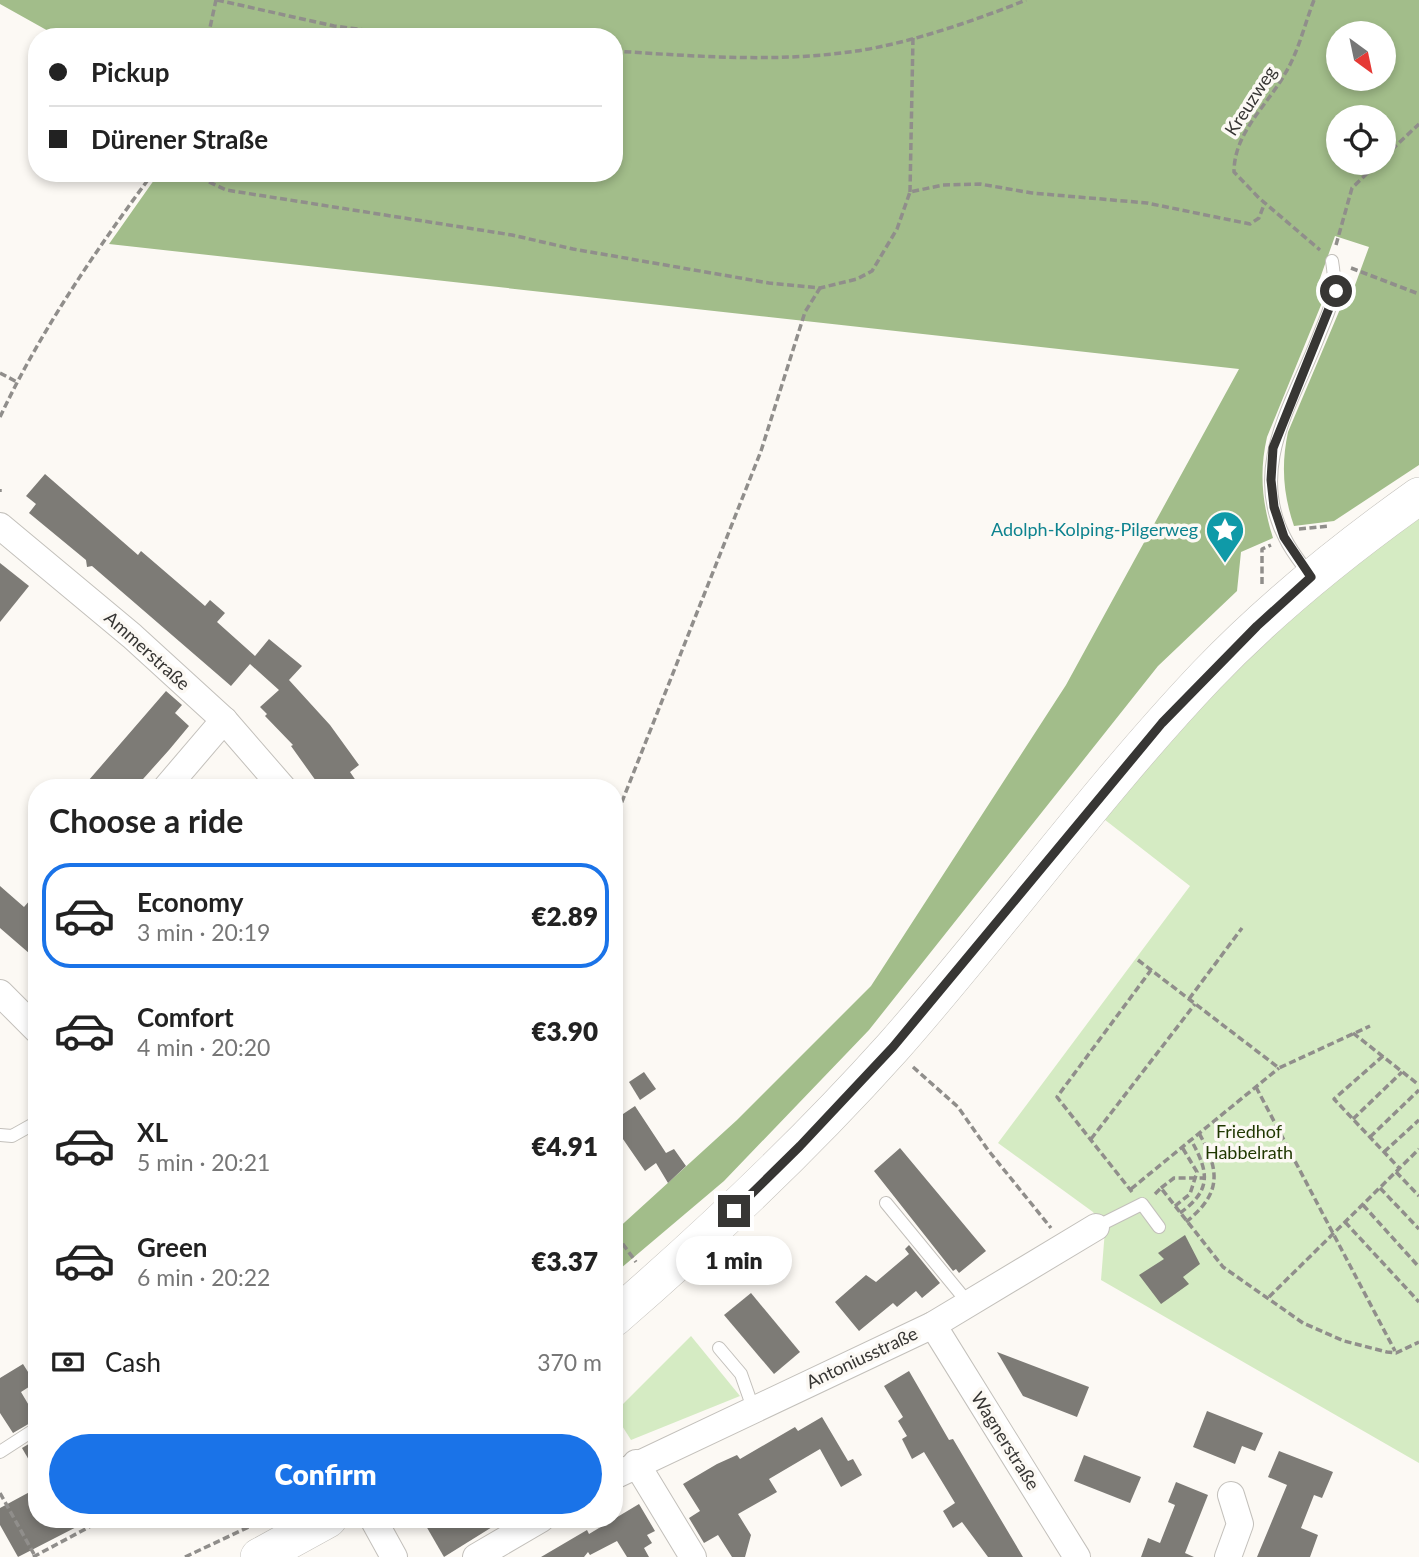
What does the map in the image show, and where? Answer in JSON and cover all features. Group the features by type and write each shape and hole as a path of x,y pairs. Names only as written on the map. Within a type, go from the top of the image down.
{"main road":[{"path":"623,1310 791,1156 893,1047 1162,723 1257,626 1311,577 1419,496"},
{"path":"259,1557 312,1528"}],"street":[{"name":"Ammerstraße","path":"0,526 132,636 224,720 275,779"},
{"path":"174,779 224,720"},
{"path":"2,1000 28,1022"},
{"name":"Antoniusstraße","path":"625,1470 933,1325 1096,1227"},
{"name":"Wagnerstraße","path":"933,1325 1077,1557"},
{"path":"625,1470 693,1557"},
{"path":"1228,1557 1240,1524 1231,1495"},
{"path":"378,1528 394,1557"},
{"path":"476,1557 526,1528"}],"lane":[{"path":"1311,577 1284,537 1274,507 1271,480 1273,448 1336,291 1332,261"},
{"path":"0,1135 12,1136 28,1127"},
{"path":"886,1203 969,1304"},
{"path":"1096,1227 1142,1205 1159,1227"},
{"path":"719,1348 741,1374 753,1408"},
{"path":"0,1452 28,1434"}],"path":[{"path":"210,28 217,0 349,28"},
{"path":"623,52 796,56 857,51 913,37 1026,0"},
{"name":"Kreuzweg","path":"1314,0 1287,71 1242,137 1234,154 1234,172 1332,261"},
{"path":"209,182 226,190 512,235 573,249 769,284 820,288 857,279 872,271 897,229 910,191 913,37"},
{"path":"1396,146 1419,124"},
{"path":"1366,175 1352,188 1332,261 1419,294"},
{"path":"0,417 17,382 105,239 146,182"},
{"path":"910,191 943,185 980,184 1032,193 1147,203 1250,224 1259,218 1265,202"},
{"path":"623,799 761,451 805,312 820,288"},
{"path":"0,373 17,382"},
{"path":"1189,999 1242,928"},
{"path":"1138,960 1279,1068"},
{"path":"1151,970 1058,1097 1142,1205 1174,1178 1205,1178"},
{"path":"1091,1139 1195,1004"},
{"path":"1130,1189 1279,1068 1370,1026"},
{"path":"1353,1033 1419,1085"},
{"path":"893,1047 958,1107 988,1150 1066,1246"},
{"path":"1383,1056 1335,1099 1384,1152 1419,1196"},
{"path":"1353,1119 1402,1071"},
{"path":"1256,1087 1396,1353"},
{"path":"1370,1137 1419,1090"},
{"path":"1384,1152 1419,1119"},
{"path":"1186,1222 1206,1202 1216,1180 1212,1156 1199,1133"},
{"path":"1180,1213 1197,1198 1205,1178 1202,1159 1191,1140"},
{"path":"1175,1206 1190,1194 1196,1178 1193,1161 1182,1147"},
{"path":"1269,1297 1419,1149"},
{"path":"1414,1154 1419,1159"},
{"path":"1161,1188 1223,1267 1303,1323 1343,1341 1396,1353 1419,1342"},
{"path":"1380,1188 1419,1229"},
{"path":"1363,1205 1419,1267"},
{"path":"1346,1222 1419,1302"},
{"path":"623,1244 639,1266"},
{"path":"0,1493 34,1557 87,1528"},
{"path":"185,1557 246,1528"}],"green space":[{"path":"0,0 1419,0 1419,465 1334,521 1294,526 1284,479 1288,432 1346,295 1351,296 1369,247 1335,236 1318,284 1328,288 1267,437 1263,488 1273,538 1241,552 1237,591 1158,666 869,1030 724,1181 623,1266 623,1224 737,1120 871,986 1066,685 1239,369 109,244 153,182 623,182 623,28 43,28 0,4"},
{"name":"Friedhof Habbelrath","path":"1419,511 1419,1463 1101,1280 1105,1230 1093,1212 998,1143 1190,886 1100,816 1310,592"},
{"path":"691,1336 740,1396 631,1440 623,1427 623,1404"}],"building":[{"path":"45,474 138,555 141,551 205,606 210,600 225,613 217,622 255,656 269,639 302,666 289,680 330,725 359,765 350,772 355,779 315,779 291,746 293,745 265,716 267,714 260,707 279,690 250,664 231,686 92,566 87,567 86,560 29,513 36,504 26,496"},
{"path":"0,563 29,586 0,622"},
{"path":"166,691 182,705 175,713 189,726 143,779 90,779"},
{"path":"0,886 24,907 28,902 28,952 0,928"},
{"path":"644,1072 656,1089 640,1100 629,1082"},
{"path":"635,1106 666,1153 674,1149 686,1166 668,1183 656,1163 645,1171 623,1139 623,1114"},
{"path":"900,1148 986,1251 959,1273 956,1269 953,1271 874,1171"},
{"path":"1185,1235 1200,1264 1183,1277 1189,1284 1161,1304 1139,1275 1164,1259 1158,1253"},
{"path":"909,1245 940,1283 922,1298 916,1291 897,1307 893,1303 859,1331 835,1302 866,1275 876,1282 909,1254 905,1249"},
{"path":"751,1293 800,1352 774,1374 724,1315"},
{"path":"997,1352 1089,1387 1077,1417 1023,1396"},
{"path":"23,1364 28,1372 28,1388 21,1392 28,1404 28,1424 13,1433 0,1413 0,1378"},
{"path":"909,1371 1023,1557 988,1557 962,1522 953,1528 943,1511 955,1503 924,1452 912,1459 902,1439 907,1436 898,1421 903,1417 884,1386"},
{"path":"1207,1411 1263,1433 1255,1451 1242,1446 1235,1464 1193,1447"},
{"path":"822,1417 848,1461 853,1459 862,1475 841,1487 820,1449 769,1479 777,1492 738,1514 751,1535 745,1557 732,1557 718,1535 704,1543 689,1518 700,1511 683,1484 717,1464 737,1455 740,1459 795,1427 798,1431"},
{"path":"28,1444 28,1458 22,1448"},
{"path":"1279,1451 1333,1472 1322,1498 1314,1495 1301,1528 1318,1535 1310,1557 1257,1557 1287,1485 1268,1477"},
{"path":"1084,1455 1141,1477 1130,1503 1074,1481"},
{"path":"1176,1482 1208,1495 1185,1553 1194,1557 1141,1557 1148,1538 1160,1543 1175,1505 1168,1502"},
{"path":"28,1493 28,1528 74,1528 18,1557 0,1525 0,1508"},
{"path":"639,1504 655,1531 647,1535 652,1543 644,1548 649,1557 627,1557 617,1541 590,1555 588,1552 584,1557 541,1557 587,1530 589,1534 599,1528 623,1528 623,1514"},
{"path":"427,1528 491,1528 444,1557"}],"place":[{"name":"Adolph-Kolping-Pilgerweg","path":"1225,564"}],"route":[{"path":"734,1211 800,1146 893,1047 1162,723 1209,673 1311,577 1284,537 1274,507 1271,480 1273,448 1336,291"}]}
